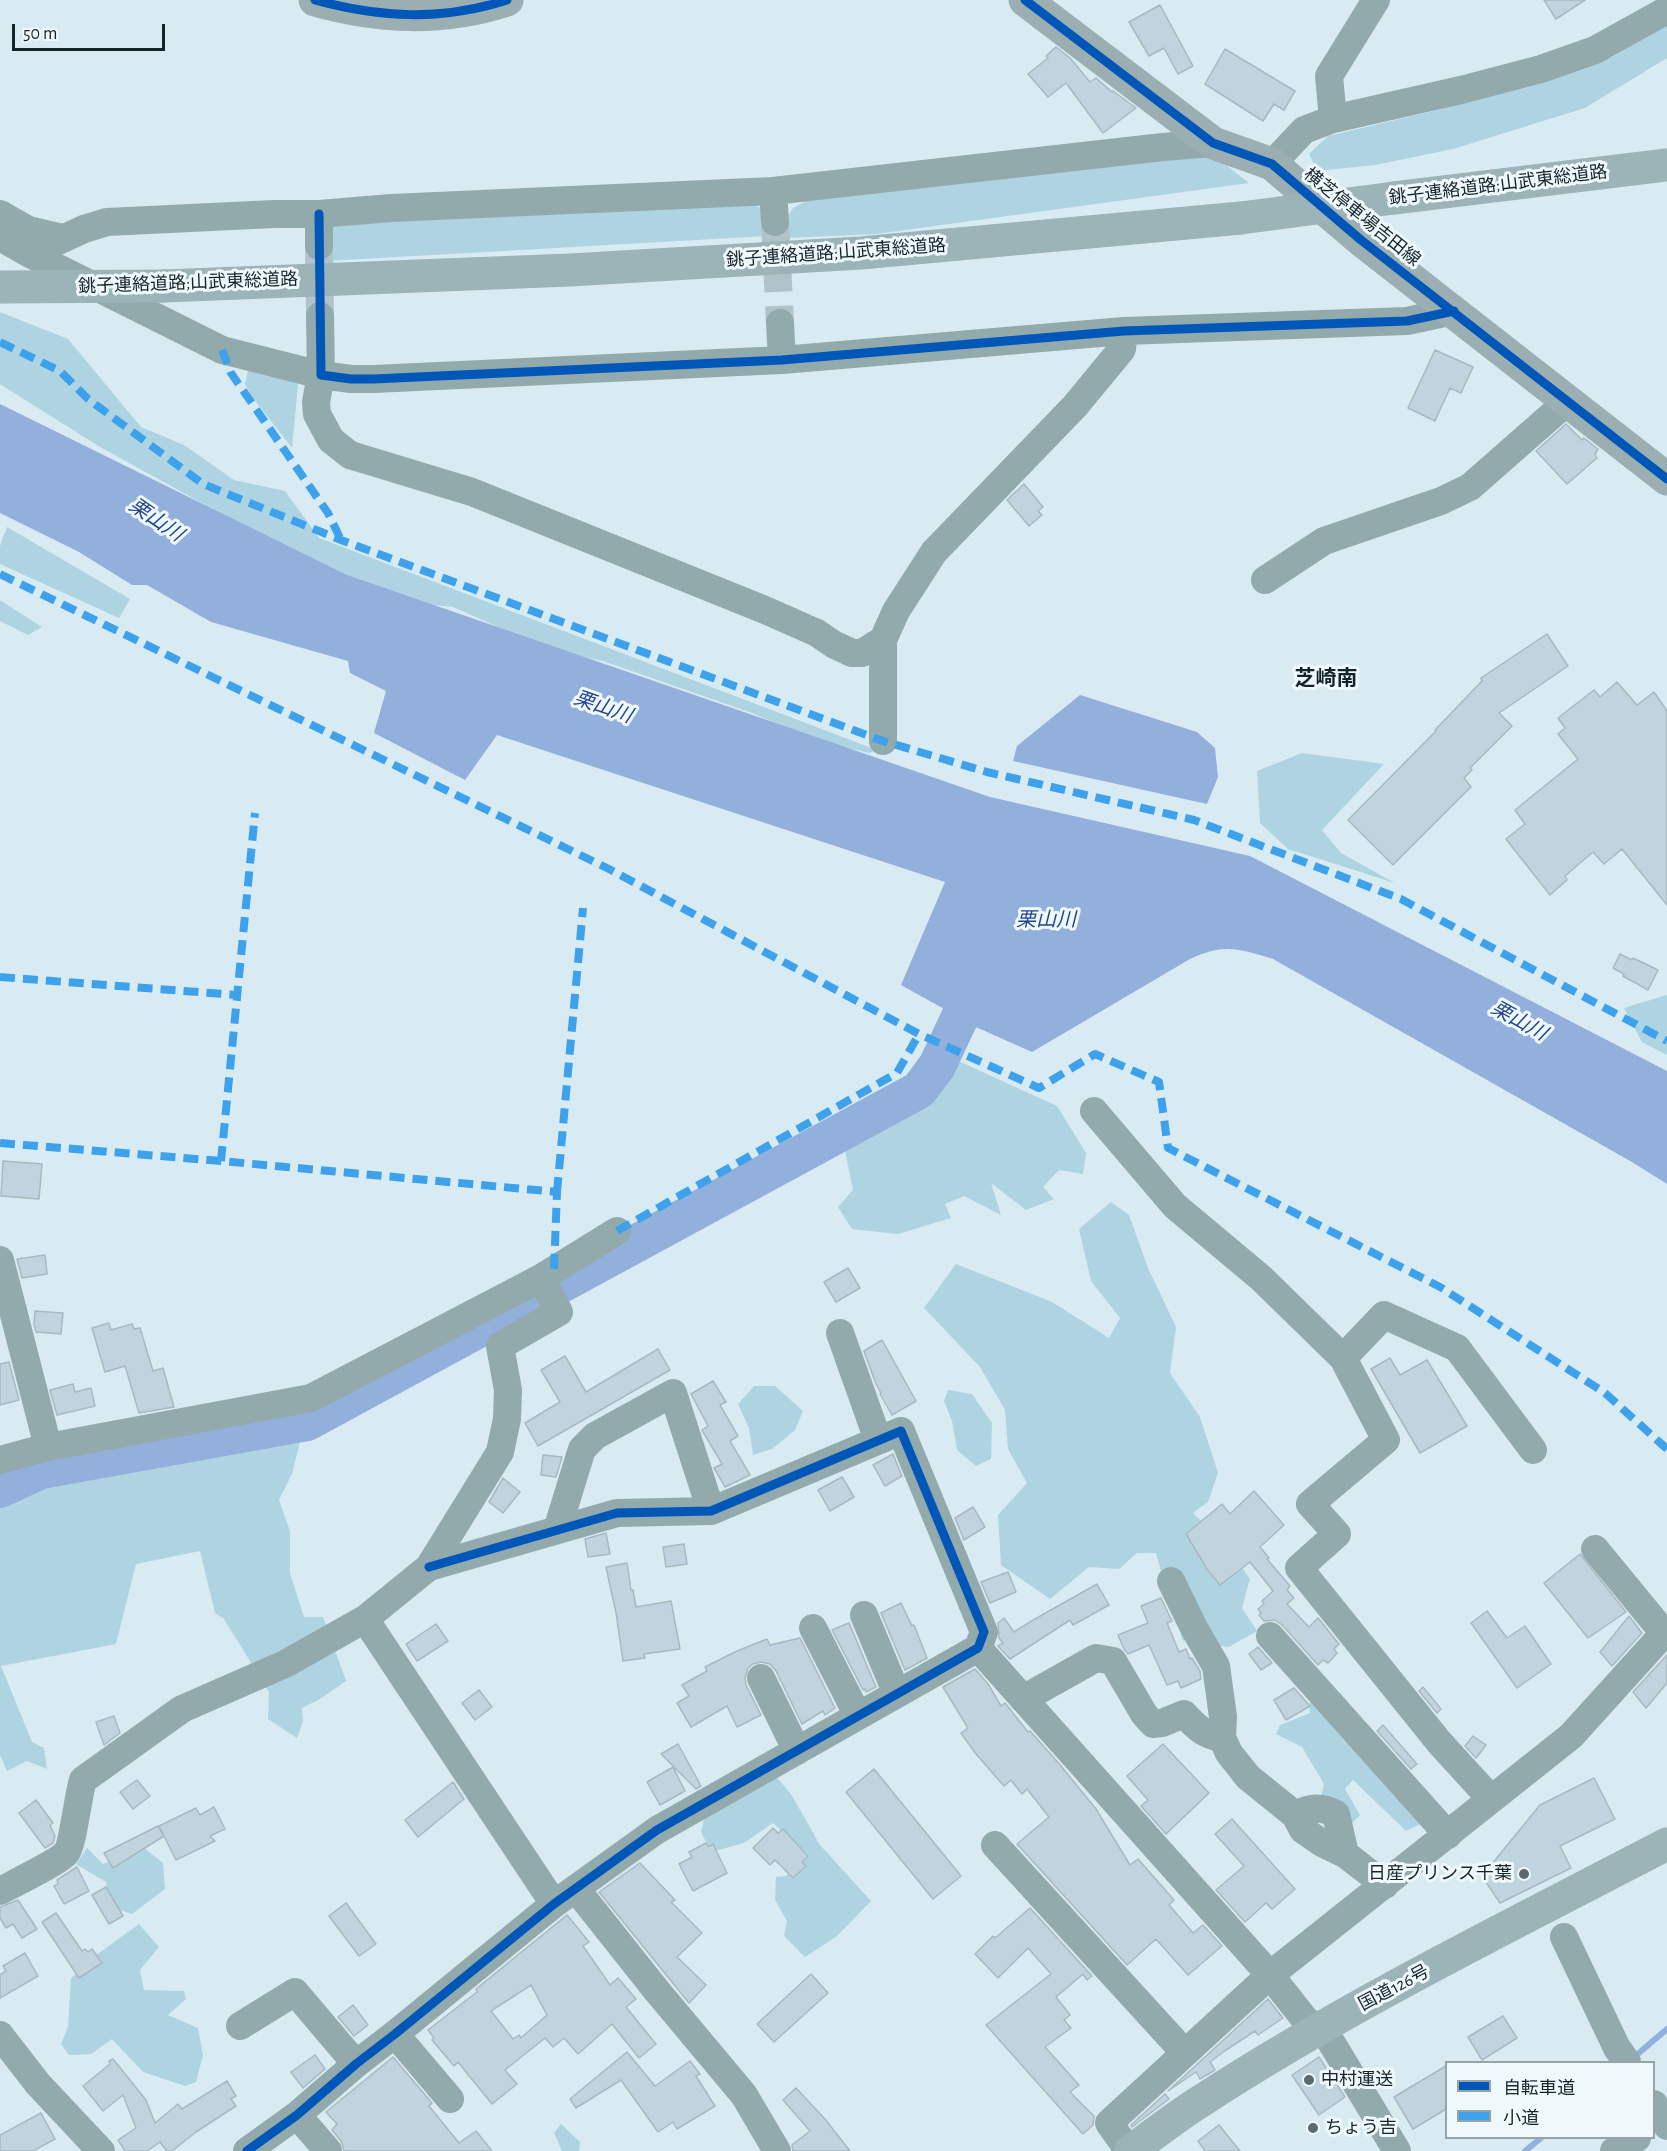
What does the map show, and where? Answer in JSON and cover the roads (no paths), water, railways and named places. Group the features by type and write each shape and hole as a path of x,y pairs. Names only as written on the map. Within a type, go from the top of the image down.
{"highway":[{"name":"銚子連絡道路;山武東総道路","path":"0,287 164,286 570,270 849,254 1241,218 1667,165"},
{"name":"国道126号","path":"1130,2151 1200,2101 1322,2027 1667,1844"}],"main road":[{"path":"315,0 349,9 391,14 445,14 507,0"},
{"name":"横芝停車場吉田線","path":"1025,0 1213,143 1272,164 1361,240 1667,479"}],"street":[{"path":"1333,119 1329,76 1376,0"},
{"path":"1272,164 1304,130 1333,119 1541,69 1595,50 1667,10"},
{"path":"30,254 84,228 107,222 319,214 391,208 773,191 1213,143"},
{"path":"773,191 775,222"},
{"path":"0,214 28,230 62,238"},
{"path":"319,214 319,246"},
{"path":"0,237 222,350 321,375 351,379 782,360 1124,332 1407,321 1454,311"},
{"path":"320,316 321,375 316,402 317,414 331,440 350,454 472,492 765,610 817,633 852,653 862,653 883,640"},
{"path":"780,323 782,360"},
{"path":"883,741 883,640 896,611 934,552 1075,406 1122,349 1124,332"},
{"path":"1265,580 1324,541 1441,501 1470,487 1568,401"},
{"path":"1094,1111 1175,1206 1261,1278 1343,1358 1386,1440 1310,1504 1337,1534 1299,1568 1439,1742 1491,1799"},
{"path":"0,1460 48,1447 310,1398 541,1278 617,1231"},
{"path":"0,1260 48,1447"},
{"path":"0,1891 66,1854 71,1841 78,1795 83,1780 182,1709 285,1664 365,1619 429,1567 500,1452 507,1419 508,1390 500,1346 559,1311 541,1278"},
{"path":"1343,1358 1384,1315 1457,1348 1533,1450"},
{"path":"840,1333 878,1440"},
{"path":"557,1530 582,1449 595,1436 673,1393 711,1511"},
{"path":"247,2151 297,2115 356,2064 565,1896 657,1830 978,1648 984,1632 900,1431 711,1511 617,1513 429,1567"},
{"path":"1130,2151 1109,2123 1270,1975 1571,1736 1666,1632 1595,1549"},
{"path":"1171,1581 1216,1666 1223,1717 1222,1738 1229,1753 1248,1777 1295,1815 1303,1830 1322,1843 1345,1854 1385,1885"},
{"path":"864,1615 897,1694"},
{"path":"365,1619 565,1896 657,1991 744,2095 777,2151"},
{"path":"813,1628 858,1716"},
{"path":"1270,1636 1448,1835"},
{"path":"978,1648 1270,1975 1307,2022 1322,2027 1397,2151"},
{"path":"1023,1700 1096,1658 1113,1661 1144,1714 1153,1724 1162,1723 1184,1714 1189,1706 1220,1696"},
{"path":"761,1678 797,1751"},
{"path":"1184,1714 1209,1737 1222,1738"},
{"path":"994,1845 1185,2053"},
{"path":"1564,1937 1622,2055"},
{"path":"240,2026 295,1992 356,2064"},
{"path":"395,2034 450,2099"},
{"path":"0,2035 38,2084 101,2151"},
{"path":"297,2115 328,2151"},
{"path":"1614,2151 1635,2139"}],"water":[{"name":"栗山川","path":"0,404 347,575 990,797 1250,856 1667,1071 1667,1184 1273,959 1241,950 1222,949 1190,959 1032,1052 969,1024 960,1036 944,1027 946,1010 901,985 945,882 497,735 465,780 374,733 386,691 350,673 348,661 211,622 147,585 132,585 79,552 0,513"},
{"path":"1080,695 1197,732 1215,748 1218,777 1207,804 1013,761 1017,746"}],"waterway":[{"path":"0,1489 41,1470 307,1422 919,1090 937,1066 974,987"},
{"path":"1633,2058 1667,2029"},
{"path":"1525,2151 1540,2139"}],"tunnel":[{"path":"775,222 780,323"},
{"path":"319,246 320,316"}],"place":[{"name":"日産プリンス千葉","path":"1524,1874"},
{"name":"中村運送","path":"1309,2080"},
{"name":"ちょう吉","path":"1313,2128"}],"district":[{"name":"芝崎南","path":"1326,679"}]}
